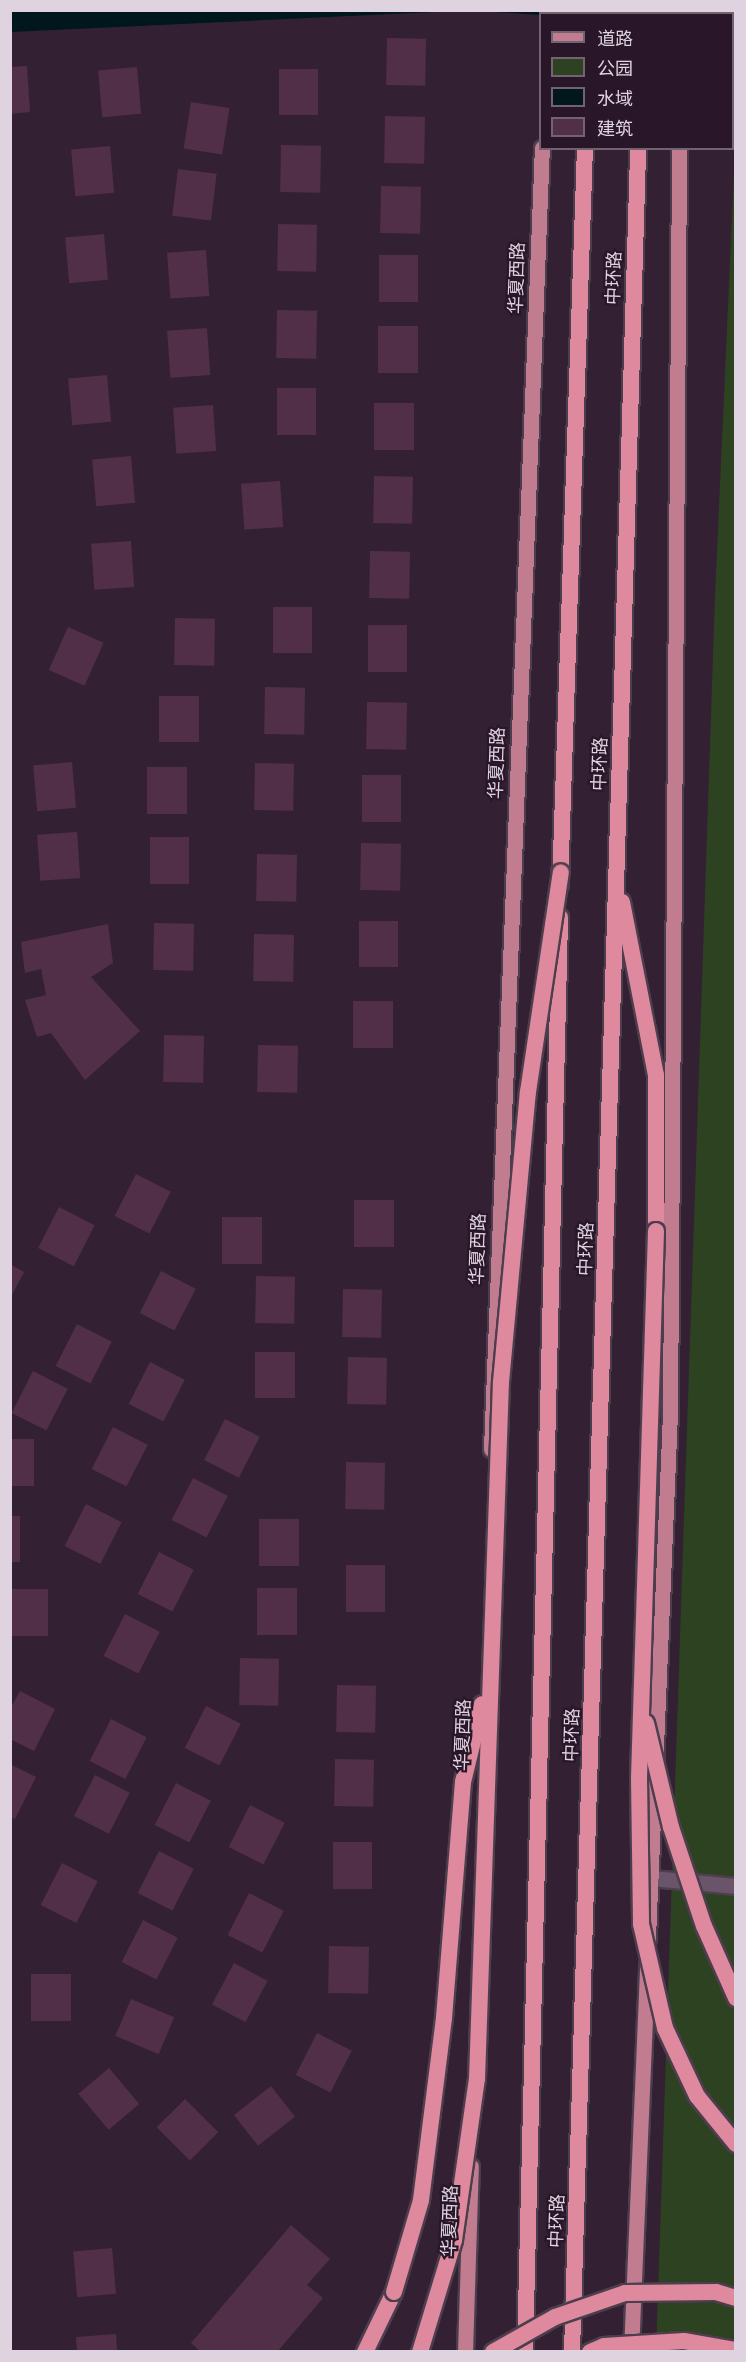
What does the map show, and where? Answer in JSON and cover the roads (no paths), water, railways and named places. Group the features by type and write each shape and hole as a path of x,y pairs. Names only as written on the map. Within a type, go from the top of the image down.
{"highway":[{"name":"中环路","path":"525,2352 561,872 585,150"},
{"name":"中环路","path":"572,2352 638,150"},
{"path":"420,2352 454,2240 477,2079 501,1382 528,1092 561,872"},
{"path":"616,872 656,1075 656,1231 641,1704 641,1924 665,2028 697,2096 735,2144"},
{"path":"365,2352 393,2292 421,2200 444,2018 463,1782 490,1668"},
{"path":"641,1704 671,1827 704,1926 735,1998"},
{"path":"493,2352 555,2317 625,2293 716,2292 735,2298"},
{"path":"590,2352 604,2346 684,2341 735,2350"}],"main road":[{"name":"华夏西路","path":"465,2352 494,1317 542,150"},
{"path":"631,2352 670,1414 679,150"}],"street":[{"path":"651,1878 735,1886"}],"water":[{"path":"11,10 456,10 456,11 11,32"},
{"path":"481,11 735,11 735,31 734,12 539,12 539,15"}]}
